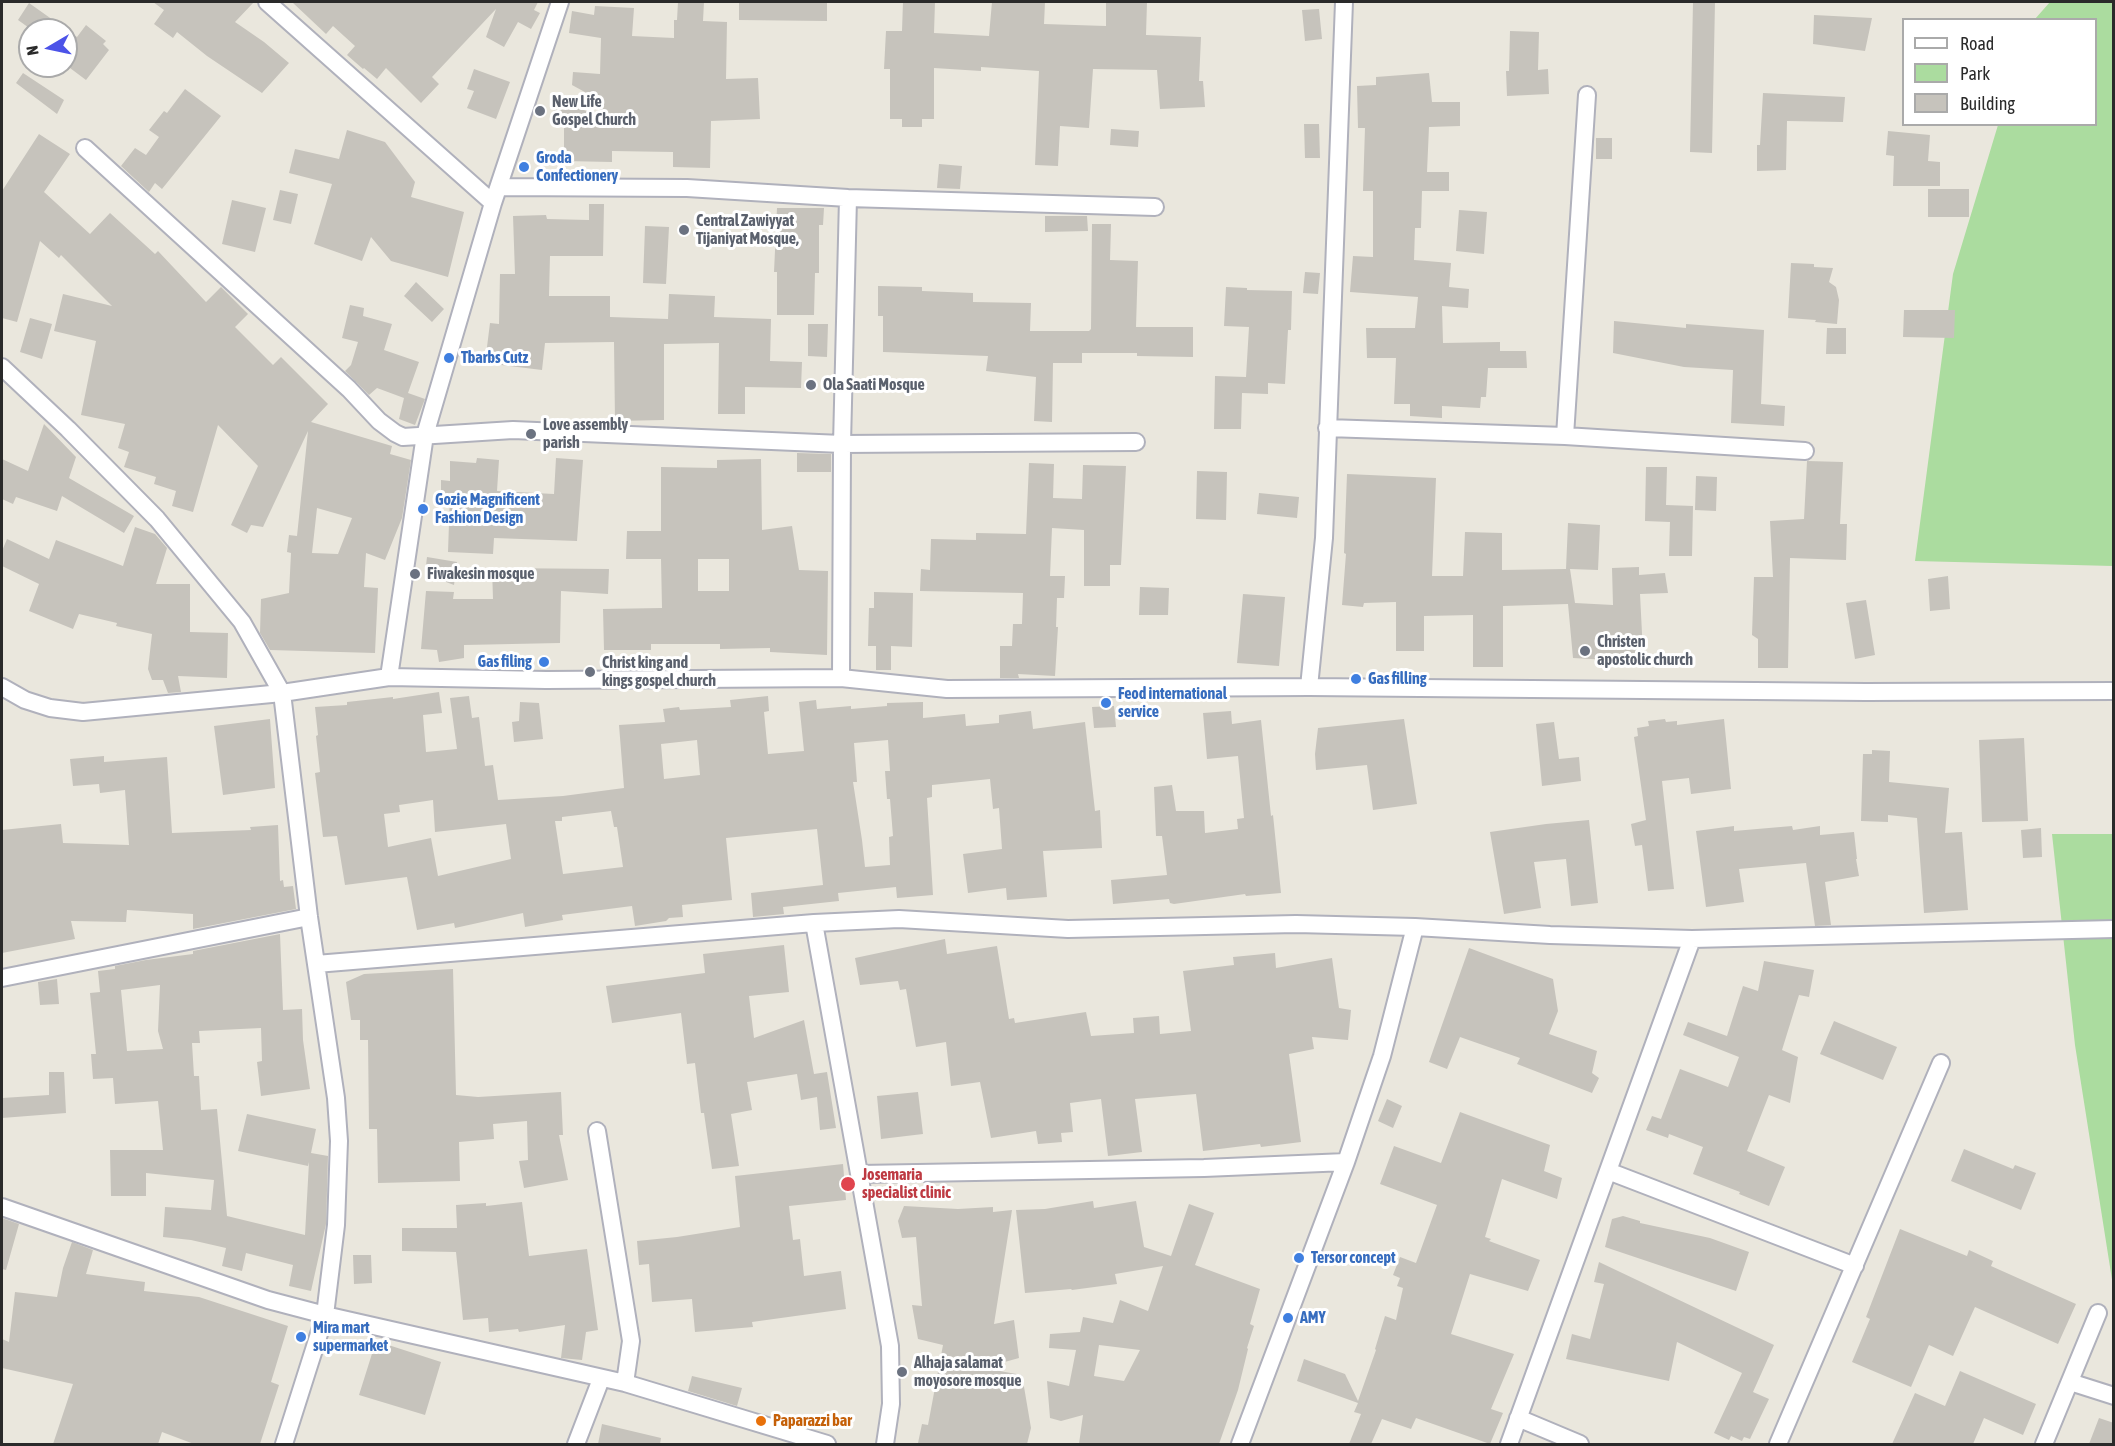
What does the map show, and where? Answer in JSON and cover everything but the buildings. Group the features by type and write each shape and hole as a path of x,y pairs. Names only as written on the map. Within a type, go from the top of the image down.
{"street":[{"path":"267,2 496,195 687,188 848,198 1155,207"},
{"path":"389,677 425,435 496,195 560,2"},
{"path":"1309,687 1324,538 1344,2"},
{"path":"1565,436 1587,95"},
{"path":"85,148 349,389 379,421 403,437 513,430 842,444 1136,442"},
{"path":"842,678 842,444 848,198"},
{"path":"2,367 68,429 157,519 242,622 282,693 309,917 336,1098 339,1141 336,1225 325,1315 284,1444"},
{"path":"1327,428 1565,436 1805,451"},
{"path":"2,687 25,700 50,708 83,712 282,693 389,677 546,680 842,678 947,689 1309,687 1866,692 2114,691"},
{"path":"2,978 309,917"},
{"path":"316,964 813,923 899,920 1068,929 1296,924 1692,939 2114,929"},
{"path":"813,923 890,1346 891,1404 885,1444"},
{"path":"1240,1444 1346,1162 1382,1056 1415,927"},
{"path":"1509,1444 1692,939"},
{"path":"1778,1444 1941,1064"},
{"path":"597,1131 631,1341 625,1383"},
{"path":"860,1174 1204,1168 1346,1162"},
{"path":"1608,1171 1855,1266"},
{"path":"2,1207 268,1300 625,1383 827,1444"},
{"path":"2044,1444 2098,1313"},
{"path":"576,1444 602,1379"},
{"path":"2070,1382 2114,1396"},
{"path":"1518,1418 1580,1444"}],"green space":[{"path":"2050,2 2113,2 2113,566 1915,561 1953,274 1998,126 2097,126 2097,18 2036,18"},
{"path":"2052,834 2113,834 2113,1286 2075,1045"}],"place":[{"name":"New Life Gospel Church","path":"540,111"},
{"name":"Groda Confectionery","path":"524,167"},
{"name":"Central Zawiyyat Tijaniyat Mosque,","path":"684,230"},
{"name":"Tbarbs Cutz","path":"449,358"},
{"name":"Ola Saati Mosque","path":"811,385"},
{"name":"Love assembly parish","path":"531,434"},
{"name":"Gozie Magnificent Fashion Design","path":"423,509"},
{"name":"Fiwakesin mosque","path":"415,574"},
{"name":"Christen apostolic church","path":"1585,651"},
{"name":"Gas filing","path":"544,662"},
{"name":"Christ king and kings gospel church","path":"590,672"},
{"name":"Gas filling","path":"1356,679"},
{"name":"Feod international service","path":"1106,703"},
{"name":"Josemaria specialist clinic","path":"848,1184"},
{"name":"Tersor concept","path":"1299,1258"},
{"name":"AMY","path":"1288,1318"},
{"name":"Mira mart supermarket","path":"301,1337"},
{"name":"Alhaja salamat moyosore mosque","path":"902,1372"},
{"name":"Paparazzi bar","path":"761,1421"}]}
